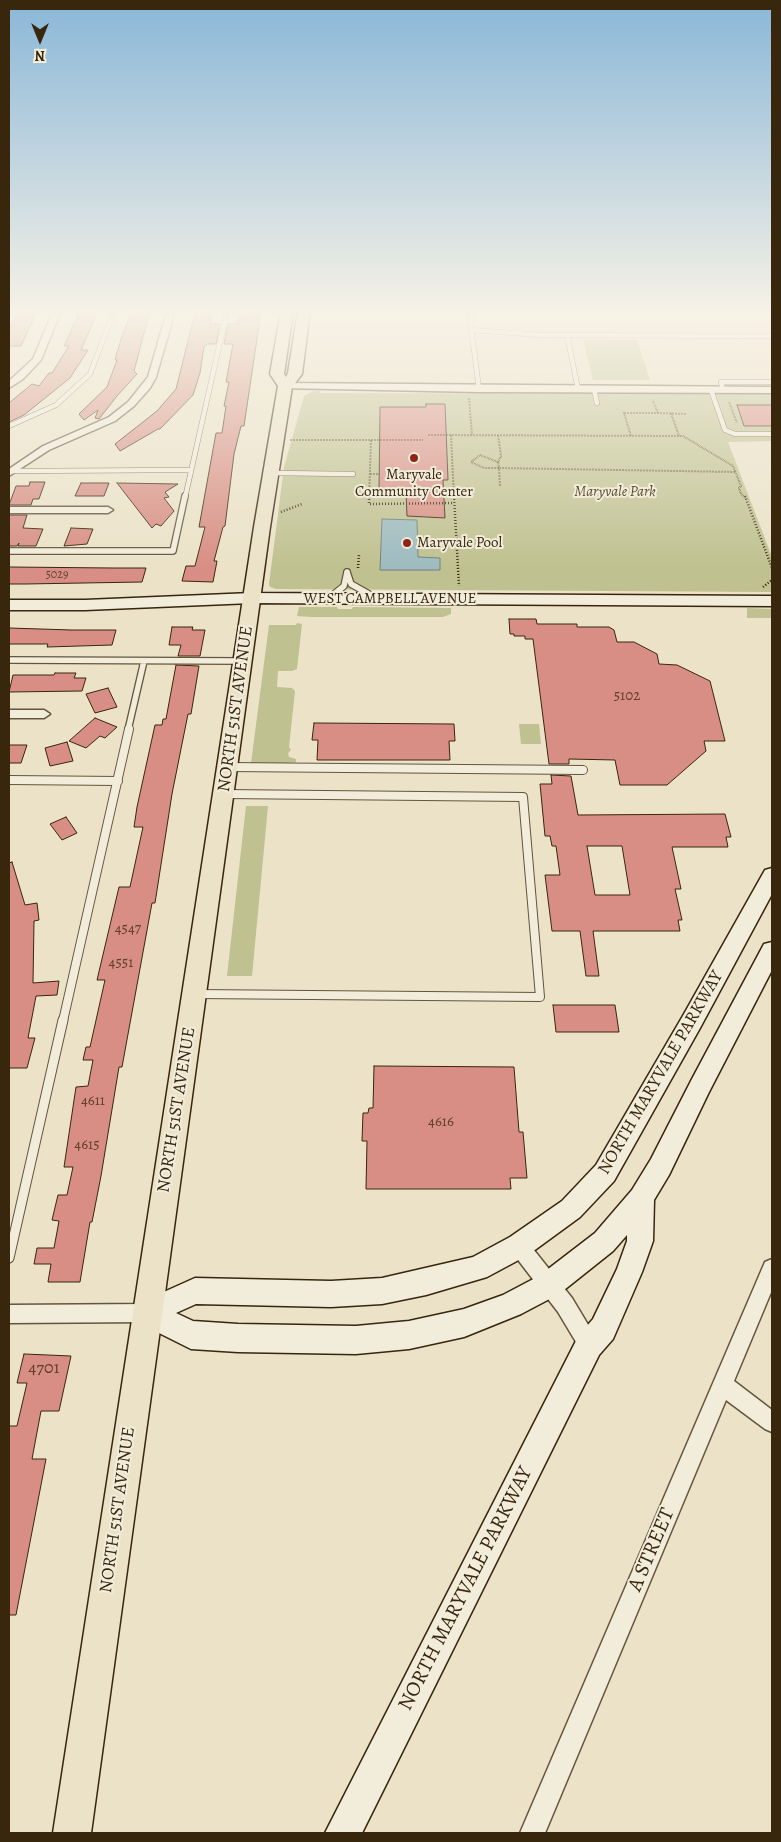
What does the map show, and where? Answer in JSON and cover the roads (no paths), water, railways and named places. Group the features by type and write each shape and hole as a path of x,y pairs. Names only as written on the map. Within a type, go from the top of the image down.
{"main road":[{"name":"NORTH 51ST AVENUE","path":"72,1833 252,598 283,397"}],"street":[{"path":"10,472 46,448 112,419 137,397"},
{"path":"9,510 108,510"},
{"name":"WEST CAMPBELL AVENUE","path":"9,605 86,605 252,598 772,601"},
{"path":"9,714 44,714"},
{"name":"NORTH MARYVALE PARKWAY","path":"147,1313 195,1291 331,1294 382,1291 478,1268 519,1246 571,1209 605,1173 692,1022 772,875"},
{"name":"NORTH MARYVALE PARKWAY","path":"147,1313 191,1335 238,1338 356,1340 409,1335 464,1323 511,1305 550,1285 604,1242 641,1198 660,1167 700,1086 772,950"},
{"name":"NORTH MARYVALE PARKWAY","path":"343,1833 589,1345 603,1329 629,1272 640,1241 641,1198"},
{"path":"519,1246 565,1305 589,1345"},
{"name":"A STREET","path":"532,1833 772,1268"},
{"path":"9,1314 147,1313"},
{"path":"722,1385 772,1422"}],"lane":[{"path":"9,426 56,405 65,397"},
{"path":"9,551 173,551 207,397"},
{"path":"595,397 596,403"},
{"path":"713,397 725,430 735,434 772,434"},
{"path":"10,472 190,470"},
{"path":"271,473 353,474"},
{"path":"328,599 344,586 347,572 351,584 357,589 380,599"},
{"path":"9,660 244,661"},
{"path":"9,1258 144,662"},
{"path":"228,767 583,770"},
{"path":"9,780 118,781"},
{"path":"194,994 540,997 523,797 224,794"}],"water":[{"path":"382,519 417,520 418,557 440,558 440,570 380,570"}],"place":[{"name":"Maryvale Community Center","path":"414,458"},
{"name":"Maryvale Pool","path":"407,543"}],"park label":[{"name":"Maryvale Park","path":"615,492"}]}
